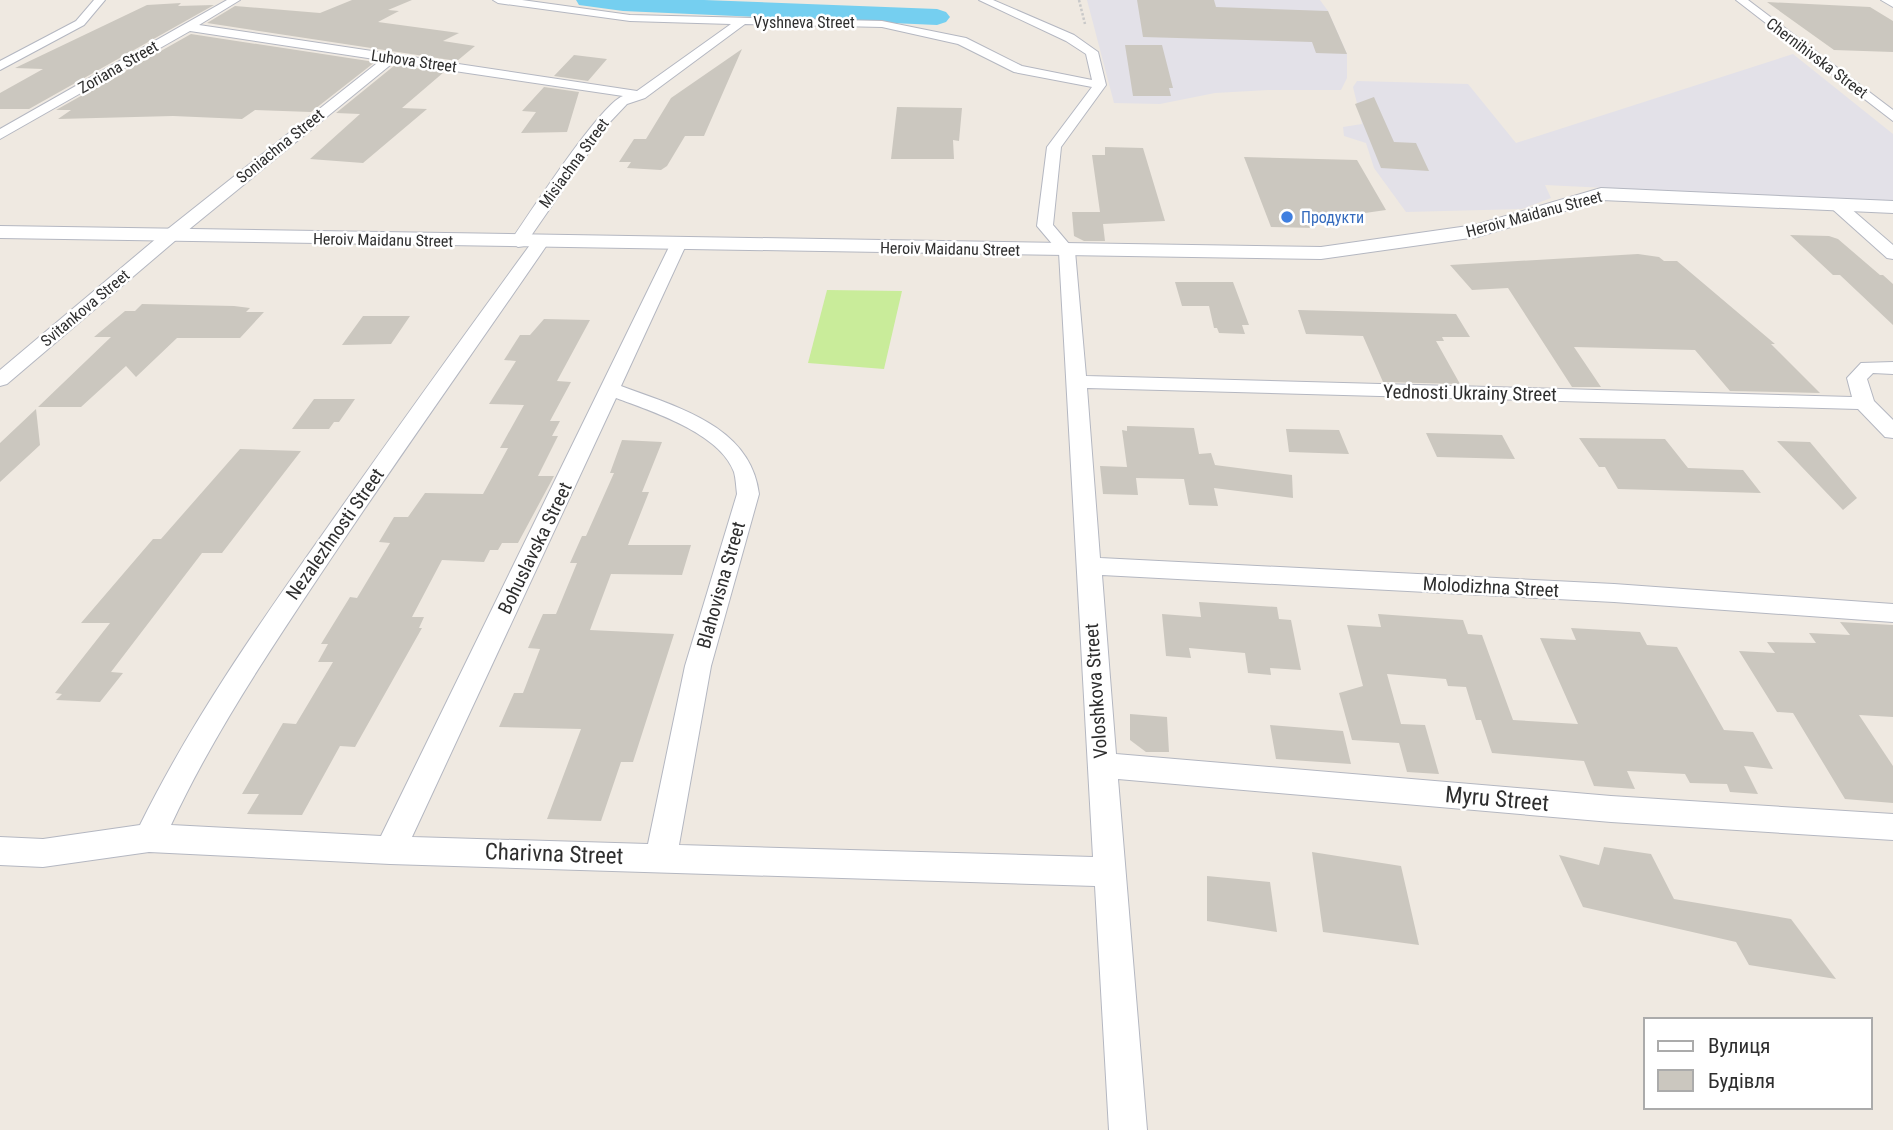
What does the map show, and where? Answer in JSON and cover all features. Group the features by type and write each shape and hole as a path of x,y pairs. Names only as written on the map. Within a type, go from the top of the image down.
{"street":[{"path":"0,66 80,23 100,0"},
{"name":"Zoriana Street","path":"0,135 235,0"},
{"name":"Vyshneva Street","path":"498,0 630,18 857,22 911,28 962,41 1018,69 1100,85"},
{"path":"984,0 1003,11 1070,38 1092,52 1100,85 1054,147 1045,226 1067,251"},
{"name":"Chernihivska Street","path":"1741,0 1893,117"},
{"path":"1886,0 1893,4"},
{"name":"Misiachna Street","path":"529,242 604,120 622,100 639,95 741,22"},
{"name":"Luhova Street","path":"188,27 639,95"},
{"name":"Soniachna Street","path":"170,236 391,58"},
{"name":"Heroiv Maidanu Street","path":"0,232 678,245 1321,253 1477,231 1601,194 1893,207"},
{"path":"1836,204 1893,254"},
{"name":"Svitankova Street","path":"0,380 170,236"},
{"name":"Nezalezhnosti Street","path":"149,838 173,785 259,645 439,383 529,242"},
{"name":"Bohuslavska Street","path":"390,850 678,245"},
{"name":"Voloshkova Street","path":"1067,251 1128,1130"},
{"path":"1893,368 1868,367 1857,378 1864,403 1893,432"},
{"name":"Yednosti Ukrainy Street","path":"1076,383 1864,403"},
{"name":"Blahovisna Street","path":"611,389 680,416 707,430 728,448 745,470 748,494 698,666 661,857"},
{"name":"Molodizhna Street","path":"1088,566 1614,593 1893,613"},
{"name":"Myru Street","path":"1101,765 1597,807 1893,827"},
{"name":"Charivna Street","path":"0,850 43,853 149,838 390,850 1109,873"}],"shaded area":[{"path":"1087,0 1320,0 1328,11 1347,54 1347,78 1341,90 1215,93 1160,104 1114,103"},
{"path":"1793,54 1893,134 1893,202 1545,185 1551,198 1522,209 1406,212 1374,168 1366,143 1344,136 1343,127 1362,124 1353,87 1357,81 1468,84 1516,143"}],"green space":[{"path":"827,290 902,291 884,369 808,363"}],"building":[{"path":"352,0 412,0 388,10 399,11 378,22 459,33 443,41 475,46 457,61 207,23 235,6 320,13"},
{"path":"1137,0 1214,0 1216,7 1328,11 1347,54 1316,53 1312,42 1143,37"},
{"path":"1767,2 1870,7 1893,21 1893,52 1834,50"},
{"path":"181,3 178,6 214,5 29,109 0,109 0,93 43,69 15,68 147,5"},
{"path":"191,34 375,62 311,112 255,110 242,119 173,116 58,119 71,110 56,110"},
{"path":"1125,45 1162,45 1173,88 1169,88 1171,96 1133,96"},
{"path":"742,49 704,136 685,136 667,166 661,170 627,168 631,162 619,162 634,139 646,139 671,98"},
{"path":"574,55 607,59 588,81 554,76"},
{"path":"395,65 444,72 402,108 427,109 363,163 310,159 360,114 336,113"},
{"path":"544,87 579,92 567,132 521,133 536,112 522,111"},
{"path":"1374,97 1394,142 1416,143 1429,171 1381,168 1355,104"},
{"path":"897,107 962,108 959,141 953,140 954,159 891,159"},
{"path":"1105,147 1143,148 1165,221 1103,224 1105,241 1084,241 1074,236 1072,212 1100,212 1092,155 1105,155"},
{"path":"1244,157 1357,160 1386,210 1337,217 1310,214 1316,228 1271,227"},
{"path":"1790,235 1829,236 1838,239 1883,275 1893,284 1893,325 1840,275 1833,275"},
{"path":"1638,254 1659,257 1664,261 1677,261 1775,344 1771,344 1820,393 1730,391 1695,350 1574,347 1601,387 1572,387 1508,288 1472,290 1450,265"},
{"path":"1175,282 1233,282 1249,325 1242,325 1245,334 1219,333 1217,328 1214,328 1209,306 1182,306"},
{"path":"142,304 234,306 250,308 246,312 264,312 240,338 177,338 136,377 126,366 81,407 38,407 111,337 94,337 125,311 135,311"},
{"path":"1298,310 1456,314 1470,337 1442,337 1444,341 1436,341 1460,384 1383,382 1363,336 1306,334"},
{"path":"363,316 410,316 391,344 342,345"},
{"path":"544,319 590,320 557,381 571,382 550,421 560,421 552,436 558,436 538,476 554,476 518,543 502,543 498,550 490,550 484,562 442,560 412,617 424,617 419,628 422,628 355,747 340,746 302,815 247,814 259,794 242,794 283,723 296,724 333,662 318,662 328,644 321,644 350,597 357,598 390,543 379,542 394,517 408,517 425,493 483,494 508,448 500,448 524,405 489,404 516,361 504,360 520,335 530,335"},
{"path":"314,399 355,399 339,422 334,422 329,429 292,429"},
{"path":"36,409 40,445 0,482 0,443"},
{"path":"1127,426 1194,428 1199,454 1211,453 1215,465 1292,475 1293,498 1214,488 1218,506 1189,505 1184,479 1136,478 1138,495 1103,494 1100,466 1127,467 1122,430 1127,431"},
{"path":"1286,429 1339,430 1349,454 1289,452"},
{"path":"1426,433 1502,435 1515,459 1437,457"},
{"path":"1579,438 1665,439 1688,468 1743,470 1761,493 1618,489 1605,467 1599,467"},
{"path":"622,440 662,442 642,492 649,492 628,545 691,545 682,575 611,574 590,630 674,634 633,762 621,762 601,821 547,819 581,729 499,727 514,693 523,693 540,649 528,648 543,614 556,614 577,563 570,563 582,536 586,536 614,473 610,473"},
{"path":"1777,441 1810,442 1857,498 1843,510"},
{"path":"240,449 301,451 222,553 202,553 111,672 123,673 100,702 56,700 62,694 55,693 110,623 81,623 153,539 161,539"},
{"path":"1199,602 1277,607 1279,619 1291,620 1301,670 1270,668 1271,675 1248,673 1245,653 1189,648 1191,658 1166,656 1162,614 1201,617"},
{"path":"1378,614 1463,620 1468,634 1482,635 1513,720 1578,724 1540,638 1576,640 1571,628 1640,632 1647,645 1677,647 1724,730 1753,732 1773,769 1744,766 1758,794 1730,792 1727,784 1690,783 1685,774 1627,771 1635,789 1594,786 1584,761 1492,753 1481,720 1476,720 1466,687 1448,686 1446,679 1387,674 1401,724 1425,725 1439,774 1407,772 1399,743 1352,740 1339,693 1363,686 1347,625 1381,627"},
{"path":"1840,622 1893,625 1893,717 1859,715 1893,766 1893,803 1845,799 1793,713 1777,712 1739,651 1775,653 1767,642 1816,643 1809,633 1850,635"},
{"path":"1130,714 1167,717 1169,752 1146,752 1130,740"},
{"path":"1270,725 1343,731 1351,764 1276,759"},
{"path":"1604,847 1651,854 1674,899 1791,919 1836,979 1749,965 1736,942 1583,907 1559,855 1599,865"},
{"path":"1312,852 1401,866 1419,945 1323,932"},
{"path":"1207,876 1270,882 1277,932 1207,921"}],"waterway":[{"path":"588,0 623,4 937,17"}],"place":[{"name":"Продукти","path":"1287,217"}]}
